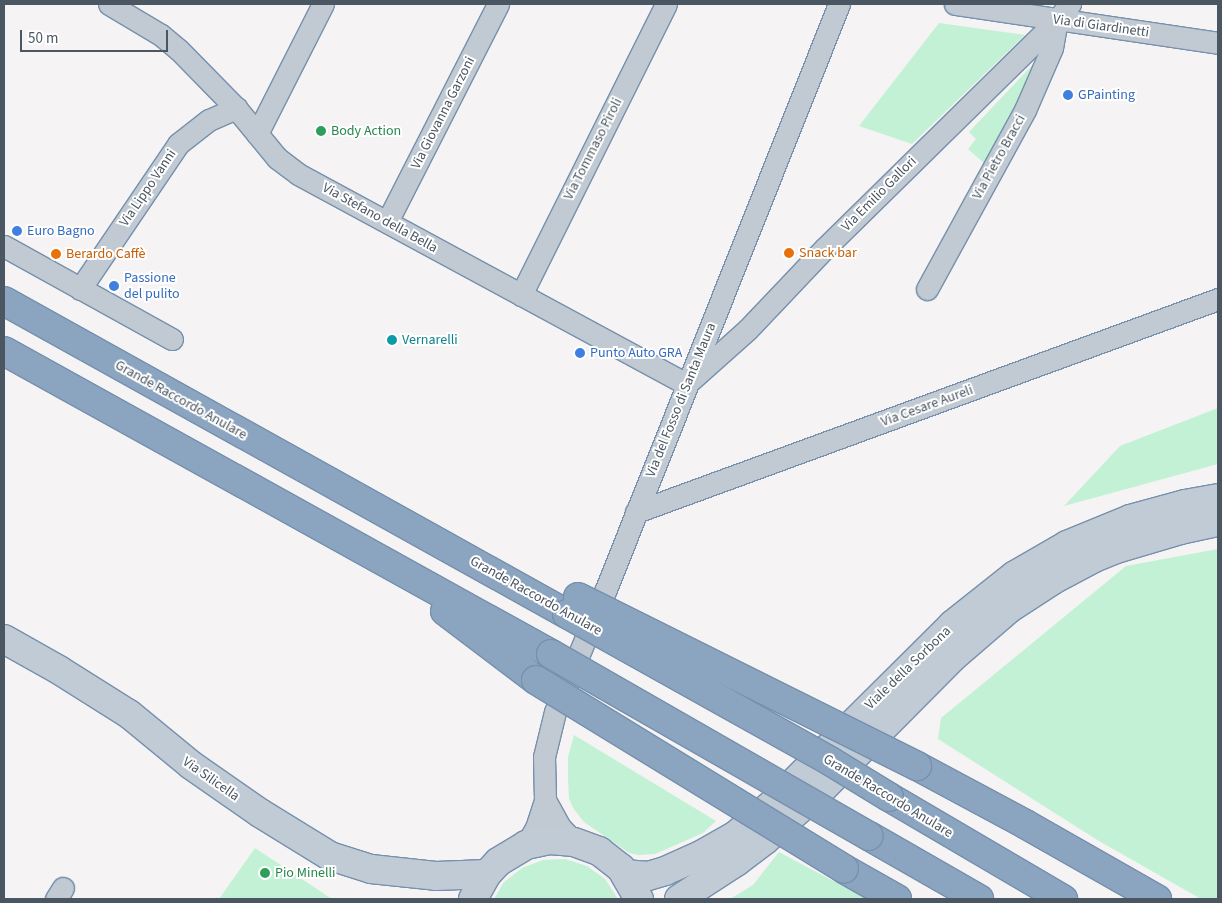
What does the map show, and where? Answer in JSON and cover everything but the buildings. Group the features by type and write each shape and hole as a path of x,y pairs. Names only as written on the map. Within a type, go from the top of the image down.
{"highway":[{"name":"Grande Raccordo Anulare","path":"4,301 405,524 573,605 830,761 1063,899"},
{"path":"4,351 551,654 979,899"},
{"path":"376,558 536,680 844,869 897,899"},
{"path":"573,605 918,766 1157,899"}],"street":[{"name":"Via Stefano della Bella","path":"109,4 170,42 236,108 289,168 687,384"},
{"path":"257,134 323,4"},
{"name":"Via Giovanna Garzoni","path":"387,222 498,4"},
{"name":"Via Tommaso Piroli","path":"520,295 666,4"},
{"name":"Via del Fosso di Santa Maura","path":"526,845 536,828 545,800 544,757 554,712 839,4"},
{"name":"Via di Giardinetti","path":"955,4 1064,12 1218,43"},
{"name":"Via Pietro Bracci","path":"927,289 1025,110 1050,54 1064,12"},
{"name":"Via Emilio Gallori","path":"687,384 748,329 832,241 1064,12"},
{"name":"Via Lippo Vanni","path":"80,290 178,144 202,124 236,108"},
{"path":"4,246 80,290 172,339"},
{"name":"Via Cesare Aureli","path":"636,512 1218,299"},
{"path":"714,315 731,326 748,329"},
{"name":"Viale della Sorbona","path":"625,874 648,876 665,871 701,856 736,835 770,807 952,625 1016,575 1067,545 1130,519 1185,504 1218,498"},
{"name":"Viale della Sorbona","path":"679,899 736,862 765,840 823,788 971,641 1025,598 1087,562 1116,549 1172,532 1218,522"},
{"name":"Via Silicella","path":"4,639 59,670 129,714 191,765 316,849 358,866 436,876 486,874"},
{"name":"Via del Fosso di Santa Maura","path":"545,800 560,827 574,842"},
{"path":"473,899 486,874 511,852 526,845 550,840 574,842 599,851 625,874 639,899"},
{"name":"Via Silicella","path":"436,876 453,886 464,899"}],"green space":[{"path":"939,23 1025,35 912,144 859,126"},
{"path":"1038,59 986,165 968,149 976,139 969,132"},
{"path":"1218,408 1218,464 1064,506 1120,446"},
{"path":"1218,549 1218,899 1201,899 1099,841 938,739 941,718 1126,566"},
{"path":"574,735 716,821 703,833 655,854 638,855 629,853 584,822 573,808 569,798 568,757"},
{"name":"Pio Minelli","path":"255,848 332,899 219,899"},
{"path":"779,852 867,899 730,899 753,885"},
{"path":"565,859 587,866 605,879 618,899 494,899 504,882 522,868 543,860"}],"place":[{"name":"GPainting","path":"1068,95"},
{"name":"Body Action","path":"321,131"},
{"name":"Euro Bagno","path":"17,231"},
{"name":"Snack bar","path":"789,253"},
{"name":"Berardo Caffè","path":"56,254"},
{"name":"Passione del pulito","path":"114,286"},
{"name":"Vernarelli","path":"392,340"},
{"name":"Punto Auto GRA","path":"580,353"},
{"name":"Pio Minelli","path":"265,873"}]}
